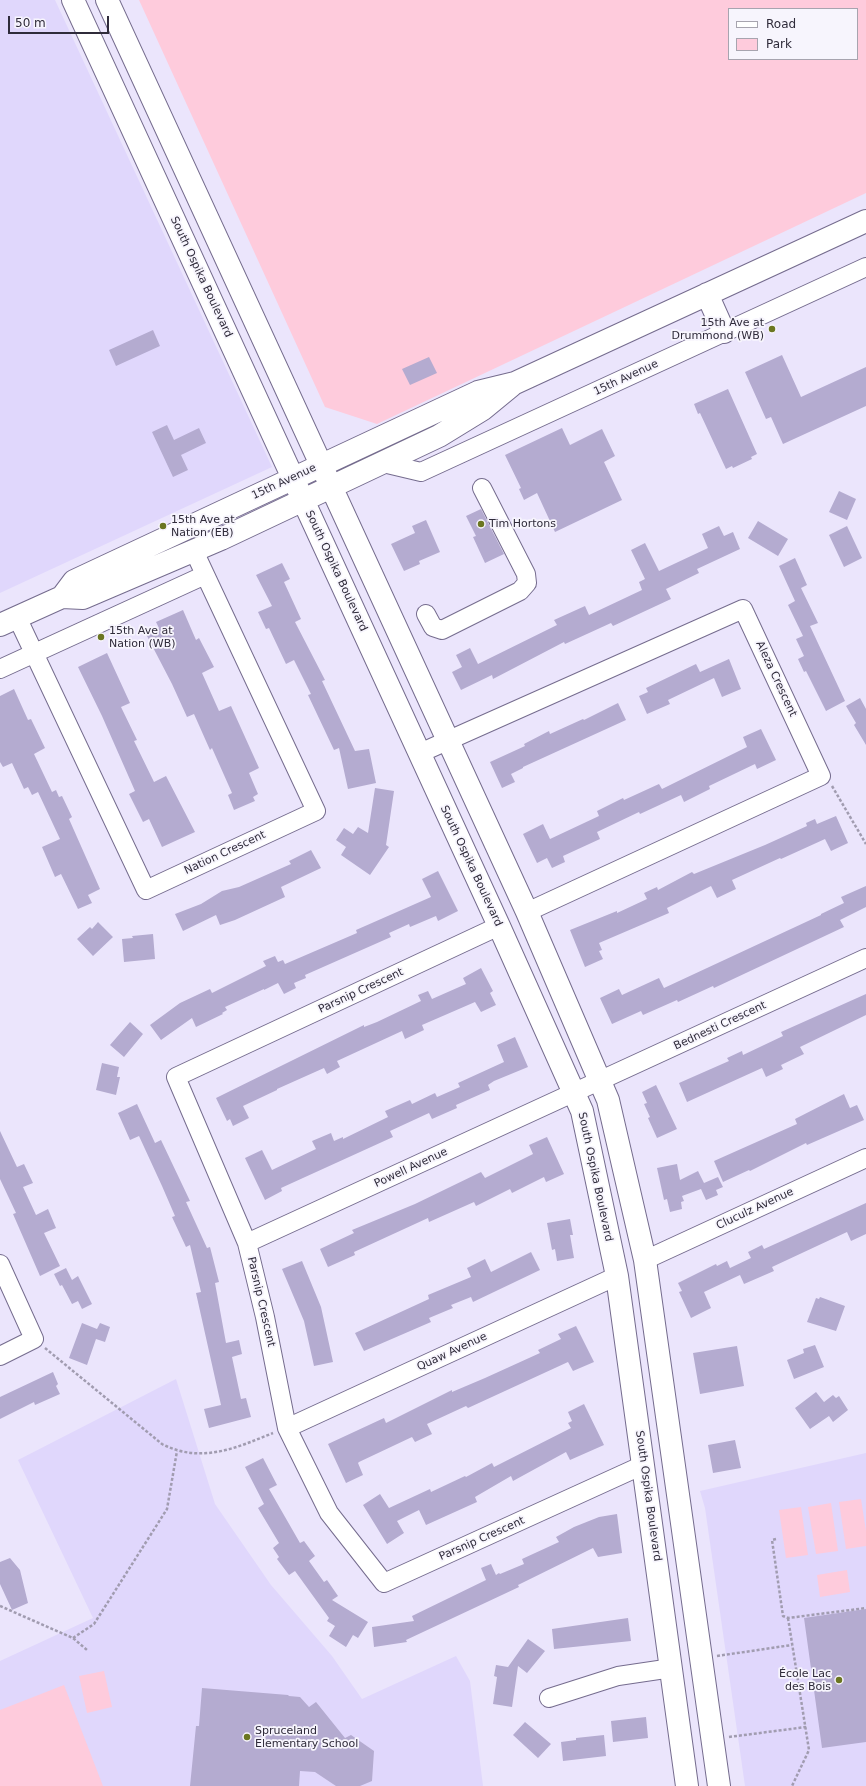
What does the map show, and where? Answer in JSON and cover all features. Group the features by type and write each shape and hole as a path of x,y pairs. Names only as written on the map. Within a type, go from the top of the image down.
{"main road":[{"name":"South Ospika Boulevard","path":"73,0 420,753 582,1111 617,1276 688,1786"},
{"path":"107,0 527,912 608,1100 645,1260 719,1786"},
{"name":"15th Avenue","path":"62,597 74,581 293,477 478,392 515,383 866,222"},
{"path":"707,294 724,332"},
{"name":"15th Avenue","path":"9,621 62,597 83,598 194,551 332,487 439,436 483,409 515,383"}],"street":[{"name":"15th Avenue","path":"383,463 421,472 866,267"},
{"path":"426,614 434,627 442,630 520,591 527,583 526,574 482,488"},
{"name":"Nation Crescent","path":"9,621 34,654 146,890 316,811 194,551"},
{"path":"0,670 204,575"},
{"name":"Aleza Crescent","path":"420,753 743,609 822,776"},
{"path":"527,912 822,776"},
{"name":"Parsnip Crescent","path":"499,926 176,1077 247,1243 265,1317 288,1428 329,1513 384,1583 643,1465"},
{"name":"Bednesti Crescent","path":"574,1093 866,958"},
{"name":"Powell Avenue","path":"247,1243 574,1093"},
{"name":"Cluculz Avenue","path":"645,1260 866,1158"},
{"path":"0,1264 34,1339 0,1356"},
{"name":"Quaw Avenue","path":"288,1428 617,1276"},
{"path":"549,1698 618,1676 672,1668"}],"path":[{"path":"822,776 832,786 866,844"},
{"path":"34,1339 162,1444 177,1451 207,1454 236,1448 288,1428"},
{"path":"73,1638 94,1624 167,1509 177,1451"},
{"path":"776,1539 772,1540 783,1616 788,1618 866,1608"},
{"path":"0,1606 73,1638 87,1650"},
{"path":"788,1618 809,1750 792,1786"},
{"path":"701,1658 792,1645"},
{"path":"712,1739 806,1727"}],"shaded area":[{"path":"0,0 55,0 272,467 0,593"},
{"path":"176,1379 215,1504 271,1585 332,1656 362,1699 456,1656 470,1681 483,1786 0,1786 0,1661 93,1618 18,1460"},
{"path":"866,1453 866,1786 745,1786 705,1508 700,1491"}],"green space":[{"path":"139,0 866,0 866,193 377,424 325,407"},
{"path":"861,1499 866,1531 866,1546 846,1549 839,1502"},
{"path":"831,1503 838,1551 816,1554 808,1507"},
{"path":"801,1507 808,1555 786,1558 779,1510"},
{"path":"847,1570 850,1592 820,1597 817,1575"},
{"path":"104,1671 112,1707 87,1713 79,1676"},
{"path":"64,1685 103,1786 0,1786 0,1710"}],"building":[{"path":"153,330 160,346 116,366 109,350"},
{"path":"782,355 801,397 866,367 866,406 783,444 771,417 766,419 745,372"},
{"path":"429,357 437,373 410,385 402,369"},
{"path":"728,389 757,454 751,457 752,459 733,468 732,466 726,469 700,413 698,414 694,404"},
{"path":"167,425 174,440 199,428 206,443 181,455 188,470 173,477 152,432"},
{"path":"562,428 570,445 602,429 615,456 604,462 622,500 555,532 537,493 524,500 519,489 521,488 505,455"},
{"path":"839,491 856,499 847,520 829,512"},
{"path":"481,509 504,554 485,563 473,537 476,536 466,516"},
{"path":"426,520 440,552 419,561 420,564 404,571 391,544 415,533 412,526"},
{"path":"758,521 788,539 778,556 748,538"},
{"path":"719,526 724,536 733,532 740,549 697,569 699,573 666,589 671,599 613,626 611,623 565,644 564,642 493,679 492,675 461,690 452,672 462,667 456,655 470,648 478,664 557,625 554,620 585,606 589,615 642,590 639,582 645,579 631,550 645,543 659,571 708,548 702,534"},
{"path":"847,526 862,558 844,567 829,535"},
{"path":"795,558 807,585 801,588 818,623 810,626 845,701 826,711 806,671 804,672 798,659 804,656 796,639 803,636 788,605 795,601 779,566"},
{"path":"282,563 290,579 284,582 301,619 295,622 325,680 322,681 355,751 369,749 376,783 348,789 339,748 334,750 308,695 311,694 294,660 286,664 269,628 266,629 258,612 272,606 256,575"},
{"path":"183,610 196,640 199,638 214,667 202,673 219,711 231,706 259,768 249,773 258,794 253,797 255,801 234,810 228,795 232,793 212,748 210,750 194,714 187,717 146,634 159,628 156,622"},
{"path":"107,653 130,703 121,707 137,740 134,741 154,782 166,776 195,832 162,847 149,819 143,822 129,794 135,791 102,716 78,667"},
{"path":"729,659 741,689 722,697 714,678 668,700 670,704 647,714 639,696 648,692 646,688 696,664 700,672"},
{"path":"14,689 28,720 31,719 45,748 34,754 52,792 56,790 59,797 62,796 72,817 69,819 100,889 88,895 92,903 78,909 61,874 55,877 42,847 60,839 38,792 32,795 28,787 24,789 12,763 3,767 0,762 0,696"},
{"path":"860,698 866,709 866,745 854,725 856,723 846,706"},
{"path":"618,703 626,720 523,767 511,774 515,782 502,788 490,762 525,746 524,744 549,731 550,734 583,719 584,720"},
{"path":"761,729 776,760 757,769 755,764 709,786 710,789 684,802 681,795 640,814 639,812 597,832 600,839 563,856 565,862 552,868 547,858 537,863 523,834 543,824 550,839 599,816 597,811 623,798 624,800 659,784 662,789 747,747 743,737"},
{"path":"375,788 394,791 386,845 389,847 370,875 341,855 346,847 336,840 344,828 353,834 358,827 368,833"},
{"path":"836,816 848,843 831,851 825,839 732,880 736,889 717,898 711,886 667,908 669,913 599,943 602,950 599,951 603,959 585,967 570,930 617,911 617,913 647,899 644,893 657,887 658,890 692,872 694,874 765,845 807,826 806,823 815,819 817,824"},
{"path":"311,850 321,868 281,887 285,897 235,920 220,925 216,915 183,931 175,914 201,904 222,891 239,887 291,864 289,861"},
{"path":"438,871 458,911 438,921 436,916 410,927 409,924 389,933 391,937 305,975 306,978 294,983 296,988 284,994 278,983 225,1007 227,1010 222,1013 223,1014 196,1027 192,1018 161,1040 150,1025 180,1003 210,989 212,993 266,966 263,961 275,956 278,962 283,960 285,964 357,933 356,930 431,897 422,879"},
{"path":"866,886 866,907 840,920 844,927 714,988 713,986 678,1002 677,1000 643,1015 641,1011 612,1024 600,998 619,989 622,995 659,978 664,988 821,915 844,903 841,897"},
{"path":"98,922 113,937 93,956 77,939 90,927 92,929"},
{"path":"153,934 155,959 124,962 122,939 133,938 132,936"},
{"path":"481,968 493,991 490,993 496,1005 481,1012 475,1002 422,1025 424,1030 405,1039 402,1031 337,1061 340,1067 327,1074 324,1068 243,1106 249,1118 233,1126 230,1119 227,1121 216,1098 364,1025 364,1027 377,1022 421,1001 418,995 428,991 432,999 466,984 463,978"},
{"path":"866,994 866,1015 800,1047 804,1054 781,1065 783,1069 766,1077 762,1068 687,1102 679,1083 729,1061 727,1058 742,1051 743,1055 783,1036 781,1032"},
{"path":"130,1022 143,1034 124,1057 110,1045"},
{"path":"515,1037 528,1067 494,1081 488,1085 490,1090 456,1105 457,1108 432,1119 429,1113 390,1131 393,1137 281,1188 282,1191 265,1200 245,1158 262,1150 272,1170 316,1149 312,1141 331,1133 334,1141 343,1137 343,1139 388,1117 385,1111 410,1100 412,1104 435,1093 437,1097 460,1087 458,1083 504,1062 497,1045"},
{"path":"102,1063 119,1067 117,1077 120,1077 116,1095 96,1090"},
{"path":"656,1085 677,1129 657,1138 648,1118 650,1117 644,1104 647,1103 642,1092"},
{"path":"844,1094 850,1108 857,1105 864,1120 807,1145 806,1143 750,1171 749,1170 723,1182 714,1161 797,1124 795,1119"},
{"path":"137,1104 155,1143 161,1140 190,1201 186,1202 207,1248 210,1247 219,1282 215,1283 226,1343 239,1340 242,1354 232,1357 241,1399 246,1398 251,1417 209,1428 204,1409 221,1405 196,1293 201,1292 190,1245 186,1247 172,1217 175,1216 139,1136 130,1140 118,1113"},
{"path":"0,1131 17,1167 24,1164 33,1183 23,1187 36,1215 48,1209 56,1228 44,1233 60,1266 40,1276 13,1214 16,1213 0,1179"},
{"path":"547,1137 564,1174 546,1182 544,1177 512,1193 510,1189 476,1206 474,1202 429,1222 428,1218 354,1252 355,1255 328,1267 320,1249 354,1233 352,1230 415,1204 481,1172 485,1178 533,1154 529,1145"},
{"path":"677,1164 680,1180 698,1171 704,1183 718,1177 723,1187 716,1190 718,1195 706,1200 701,1189 682,1196 684,1201 681,1202 682,1209 670,1212 667,1199 664,1200 657,1168"},
{"path":"866,1203 866,1234 851,1241 847,1232 772,1267 774,1271 744,1284 740,1275 704,1292 711,1308 691,1318 679,1292 682,1291 678,1283 716,1264 717,1266 727,1261 730,1268 751,1258 748,1252 762,1245 764,1249"},
{"path":"570,1219 573,1235 570,1235 574,1258 557,1261 555,1249 552,1250 547,1223"},
{"path":"531,1252 540,1270 473,1302 471,1297 451,1305 453,1308 429,1318 431,1322 364,1351 355,1333 429,1299 428,1295 471,1277 467,1268 485,1259 491,1272"},
{"path":"302,1261 321,1307 333,1362 314,1366 304,1321 282,1269"},
{"path":"66,1268 72,1280 78,1276 92,1304 82,1309 78,1301 72,1304 62,1285 60,1286 54,1274"},
{"path":"820,1297 845,1306 836,1331 807,1322 816,1298 819,1299"},
{"path":"82,1323 97,1329 100,1323 110,1327 105,1342 96,1339 87,1365 69,1358"},
{"path":"576,1326 594,1362 573,1371 568,1362 468,1408 466,1406 427,1424 432,1434 415,1442 412,1437 359,1462 358,1463 363,1475 346,1483 328,1444 384,1418 386,1423 452,1390 452,1392 540,1353 538,1350 561,1339 558,1334"},
{"path":"815,1345 824,1367 794,1379 787,1360 804,1353 803,1349"},
{"path":"737,1346 744,1386 700,1394 693,1353"},
{"path":"53,1372 58,1384 56,1386 60,1394 35,1405 34,1402 0,1419 0,1397"},
{"path":"816,1392 824,1402 833,1395 836,1398 839,1396 848,1410 833,1422 829,1416 810,1429 795,1408"},
{"path":"584,1404 604,1445 570,1460 566,1452 513,1481 511,1476 475,1497 477,1502 426,1525 419,1510 397,1521 404,1533 387,1544 363,1505 380,1494 389,1508 430,1489 431,1492 465,1476 466,1477 492,1463 494,1467 571,1428 568,1423 572,1421 568,1412"},
{"path":"735,1440 741,1468 713,1473 708,1445"},
{"path":"263,1458 277,1485 269,1489 300,1543 304,1541 315,1556 309,1561 324,1582 327,1580 338,1596 332,1600 368,1622 358,1638 353,1635 346,1647 329,1636 335,1626 327,1621 329,1618 295,1571 289,1575 277,1559 279,1557 273,1548 279,1543 258,1508 264,1504 245,1467"},
{"path":"617,1514 622,1553 598,1557 593,1548 518,1585 519,1587 406,1640 407,1642 374,1647 372,1627 414,1621 412,1616 486,1580 481,1568 491,1564 496,1575 499,1573 500,1574 524,1564 522,1559 559,1542 556,1537 574,1527 599,1517"},
{"path":"10,1558 20,1570 28,1603 12,1610 0,1584 0,1562"},
{"name":"École Lac des Bois","path":"866,1609 866,1742 822,1748 804,1618"},
{"path":"628,1618 631,1641 554,1649 552,1629"},
{"path":"528,1639 545,1651 527,1673 518,1666 512,1707 493,1704 497,1677 494,1676 496,1665 508,1667"},
{"name":"Spruceland Elementary School","path":"202,1688 300,1697 309,1707 316,1702 345,1738 351,1735 374,1751 372,1781 360,1786 336,1786 315,1772 300,1771 299,1786 190,1786 196,1726 199,1726"},
{"path":"646,1717 648,1738 613,1742 611,1721"},
{"path":"525,1722 551,1744 538,1758 513,1735"},
{"path":"604,1735 606,1756 563,1761 561,1742 576,1740 576,1738"}],"place":[{"name":"15th Ave at Drummond (WB)","path":"772,329"},
{"name":"Tim Hortons","path":"481,524"},
{"name":"15th Ave at Nation (EB)","path":"163,526"},
{"name":"15th Ave at Nation (WB)","path":"101,637"},
{"name":"École Lac des Bois","path":"839,1680"},
{"name":"Spruceland Elementary School","path":"247,1737"}]}
